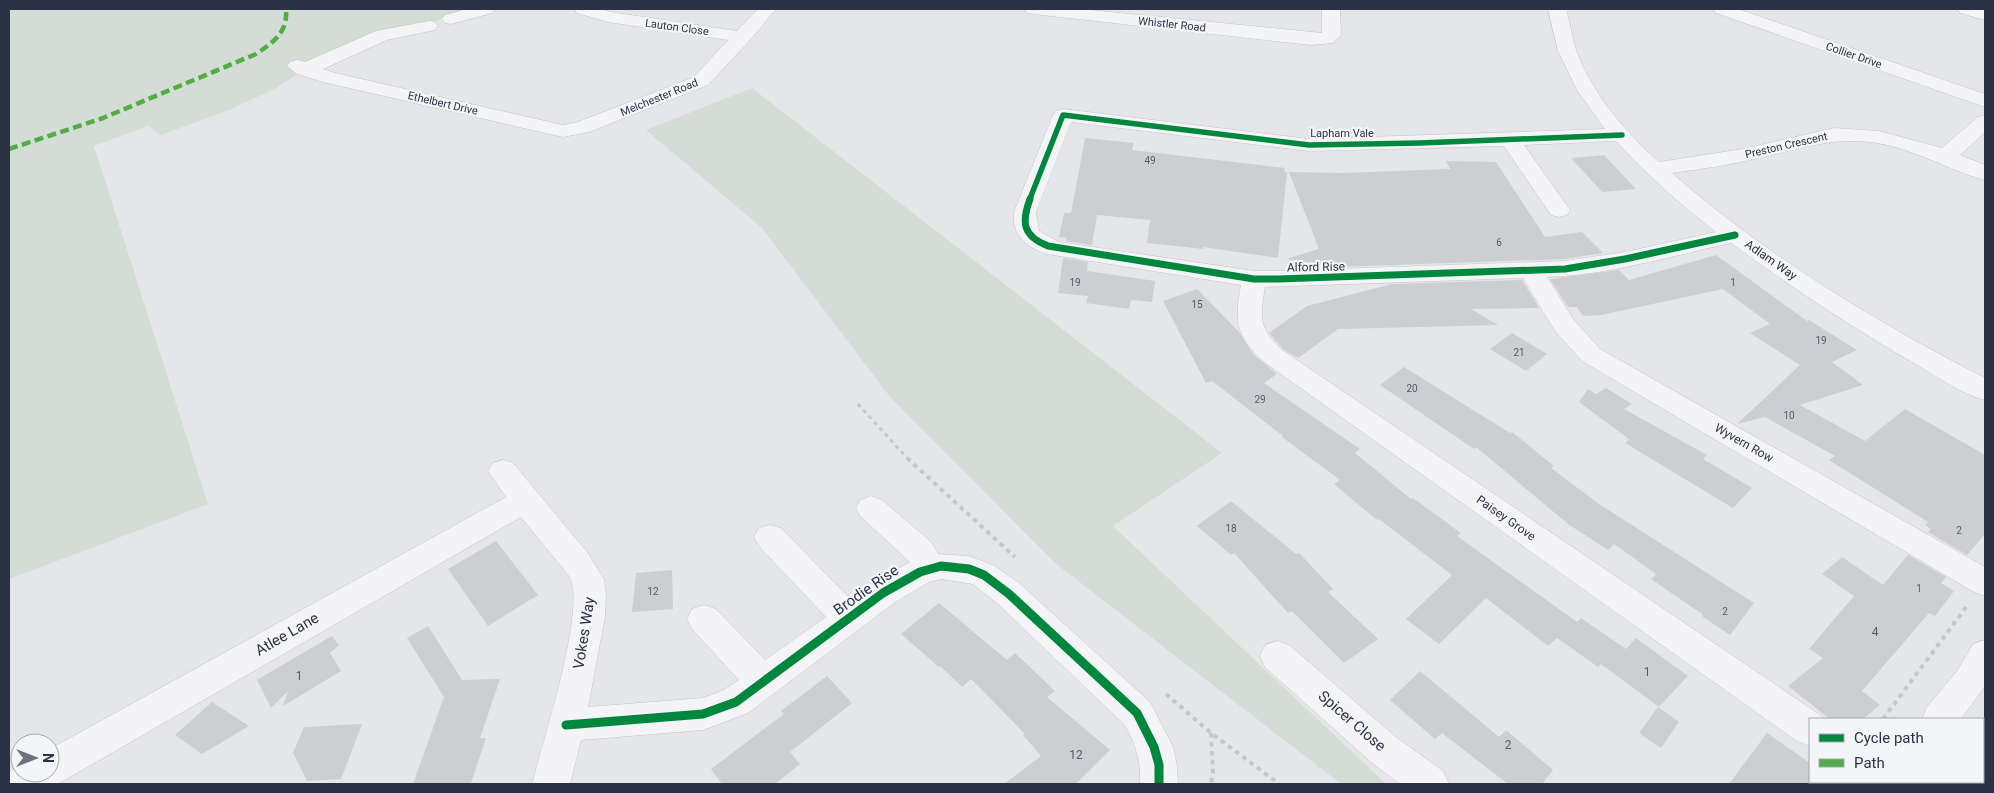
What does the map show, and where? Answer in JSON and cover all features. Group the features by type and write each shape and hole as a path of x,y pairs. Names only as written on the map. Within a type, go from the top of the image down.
{"street":[{"path":"451,20 486,9"},
{"name":"Lauton Close","path":"583,9 608,17 743,37"},
{"name":"Melchester Road","path":"582,128 700,81 743,37 767,9"},
{"name":"Whistler Road","path":"1033,9 1169,16 1311,39 1326,39 1332,34 1331,9"},
{"name":"Adlam Way","path":"1557,9 1561,32 1573,65 1601,111 1622,135 1686,197 1735,235 1862,321 1985,390"},
{"name":"Collier Drive","path":"1722,9 1985,101"},
{"path":"1966,9 1985,15"},
{"name":"Ethelbert Drive","path":"429,26 382,35 301,68 330,78 436,100 562,131 582,128"},
{"name":"Lapham Vale","path":"1063,114 1309,145 1622,135"},
{"name":"Alford Rise","path":"1063,114 1025,212 1024,223 1026,231 1041,244 1077,254 1254,279 1313,279 1531,271 1599,264 1735,235"},
{"path":"1945,157 1985,121"},
{"name":"Preston Crescent","path":"1656,169 1713,161 1772,149 1821,136 1843,134 1896,141 1985,172"},
{"path":"1510,140 1559,210"},
{"name":"Wyvern Row","path":"1531,271 1564,325 1591,355 1985,583"},
{"name":"Paisey Grove","path":"1254,279 1248,318 1250,329 1255,338 1273,356 1809,729"},
{"name":"Vokes Way","path":"503,471 525,501 580,566 589,581 591,595 590,611 552,784"},
{"name":"Atlee Lane","path":"60,763 525,501"},
{"path":"871,508 920,551 930,568"},
{"path":"770,537 849,618"},
{"name":"Brodie Rise","path":"566,725 703,714 736,702 905,579 930,568 955,566 984,575 1009,594 1137,713 1151,735 1158,753 1159,784"},
{"path":"704,618 763,682"},
{"name":"Spicer Close","path":"1277,656 1384,750 1430,784"},
{"path":"1941,718 1980,676"}],"path":[{"path":"1885,718 1985,583"},
{"path":"1211,733 1213,774 1211,784"}],"shaded area":[{"path":"9,9 469,9 380,41 319,60 276,88 232,109 161,135 148,126 94,146 208,504 9,579"},
{"path":"752,88 1222,453 1113,526 1386,784 1341,784 1055,563 890,397 762,228 646,130"}],"building":[{"path":"1085,138 1134,143 1132,150 1285,168 1284,172 1287,172 1278,258 1203,247 1203,249 1147,243 1150,220 1097,215 1092,245 1066,241 1066,238 1059,237 1064,213 1071,213"},
{"path":"1604,155 1636,189 1602,192 1571,158"},
{"path":"1446,161 1496,162 1545,237 1582,232 1603,253 1565,259 1337,267 1286,259 1319,249 1289,172 1343,173 1450,169"},
{"path":"1716,255 1807,321 1809,320 1857,350 1832,362 1863,385 1800,405 1865,441 1905,409 1985,455 1985,534 1967,555 1928,532 1931,529 1925,525 1928,522 1829,460 1835,456 1765,417 1737,424 1800,365 1750,333 1770,324 1723,289 1601,315 1583,316 1577,307 1568,307 1550,279 1619,270 1629,280"},
{"path":"1063,258 1088,262 1087,271 1155,281 1152,302 1131,300 1129,309 1086,303 1088,296 1058,293"},
{"path":"1522,280 1539,308 1471,309 1498,325 1338,329 1298,358 1283,349 1269,333 1307,306 1392,284"},
{"path":"1197,289 1239,332 1253,354 1277,374 1264,383 1360,449 1355,453 1411,499 1413,498 1461,533 1457,536 1577,622 1581,618 1626,649 1636,638 1688,676 1659,707 1601,664 1598,667 1557,638 1548,646 1486,598 1439,644 1406,619 1452,575 1379,519 1377,520 1334,484 1340,480 1212,381 1206,383 1163,301"},
{"path":"1512,333 1547,354 1526,371 1490,349"},
{"path":"1404,367 1510,433 1512,432 1554,466 1551,468 1599,504 1754,603 1730,635 1703,617 1702,614 1651,579 1656,574 1614,544 1608,550 1568,524 1476,447 1474,449 1380,385"},
{"path":"1606,388 1632,404 1624,409 1707,455 1703,459 1752,488 1733,508 1625,443 1629,439 1579,402 1588,389 1596,394"},
{"path":"1231,501 1296,554 1299,553 1333,589 1328,592 1378,639 1344,663 1292,611 1288,613 1234,553 1231,555 1197,526"},
{"path":"496,541 538,595 488,626 448,569"},
{"path":"1908,555 1946,577 1941,583 1954,591 1935,616 1929,613 1862,691 1880,705 1864,718 1829,718 1788,686 1823,658 1809,649 1854,596 1822,574 1842,557 1883,585"},
{"path":"672,570 673,609 632,612 636,573"},
{"path":"939,603 1007,660 1015,653 1055,691 1047,697 1110,750 1076,784 1004,784 1041,756 1023,735 1025,734 971,679 962,687 901,634"},
{"path":"428,626 462,680 500,679 480,738 486,738 471,783 413,784 444,697 407,638"},
{"path":"332,636 339,645 330,653 341,671 283,706 288,691 271,708 257,680"},
{"path":"1420,671 1499,737 1506,730 1553,770 1542,784 1508,784 1442,733 1435,739 1390,700"},
{"path":"827,676 852,703 790,752 800,764 775,784 722,784 711,769 784,714 781,711"},
{"path":"212,702 249,726 202,754 175,735"},
{"path":"1658,707 1679,722 1661,748 1639,733"},
{"path":"362,724 341,779 307,781 293,753 304,727"},
{"path":"1767,733 1809,762 1810,784 1729,784"}],"marked path":[{"path":"9,149 103,118 256,54 274,41 283,31 287,17 286,9"}],"cycle path":[{"path":"1622,135 1420,143 1309,145 1063,115 1025,212 1025,227 1035,241 1055,249 1254,279 1565,269 1625,259 1735,235"},
{"path":"566,725 703,714 736,702 883,593 920,572 941,566 969,569 984,575 1009,594 1137,713 1147,730 1157,756 1159,784"}]}
